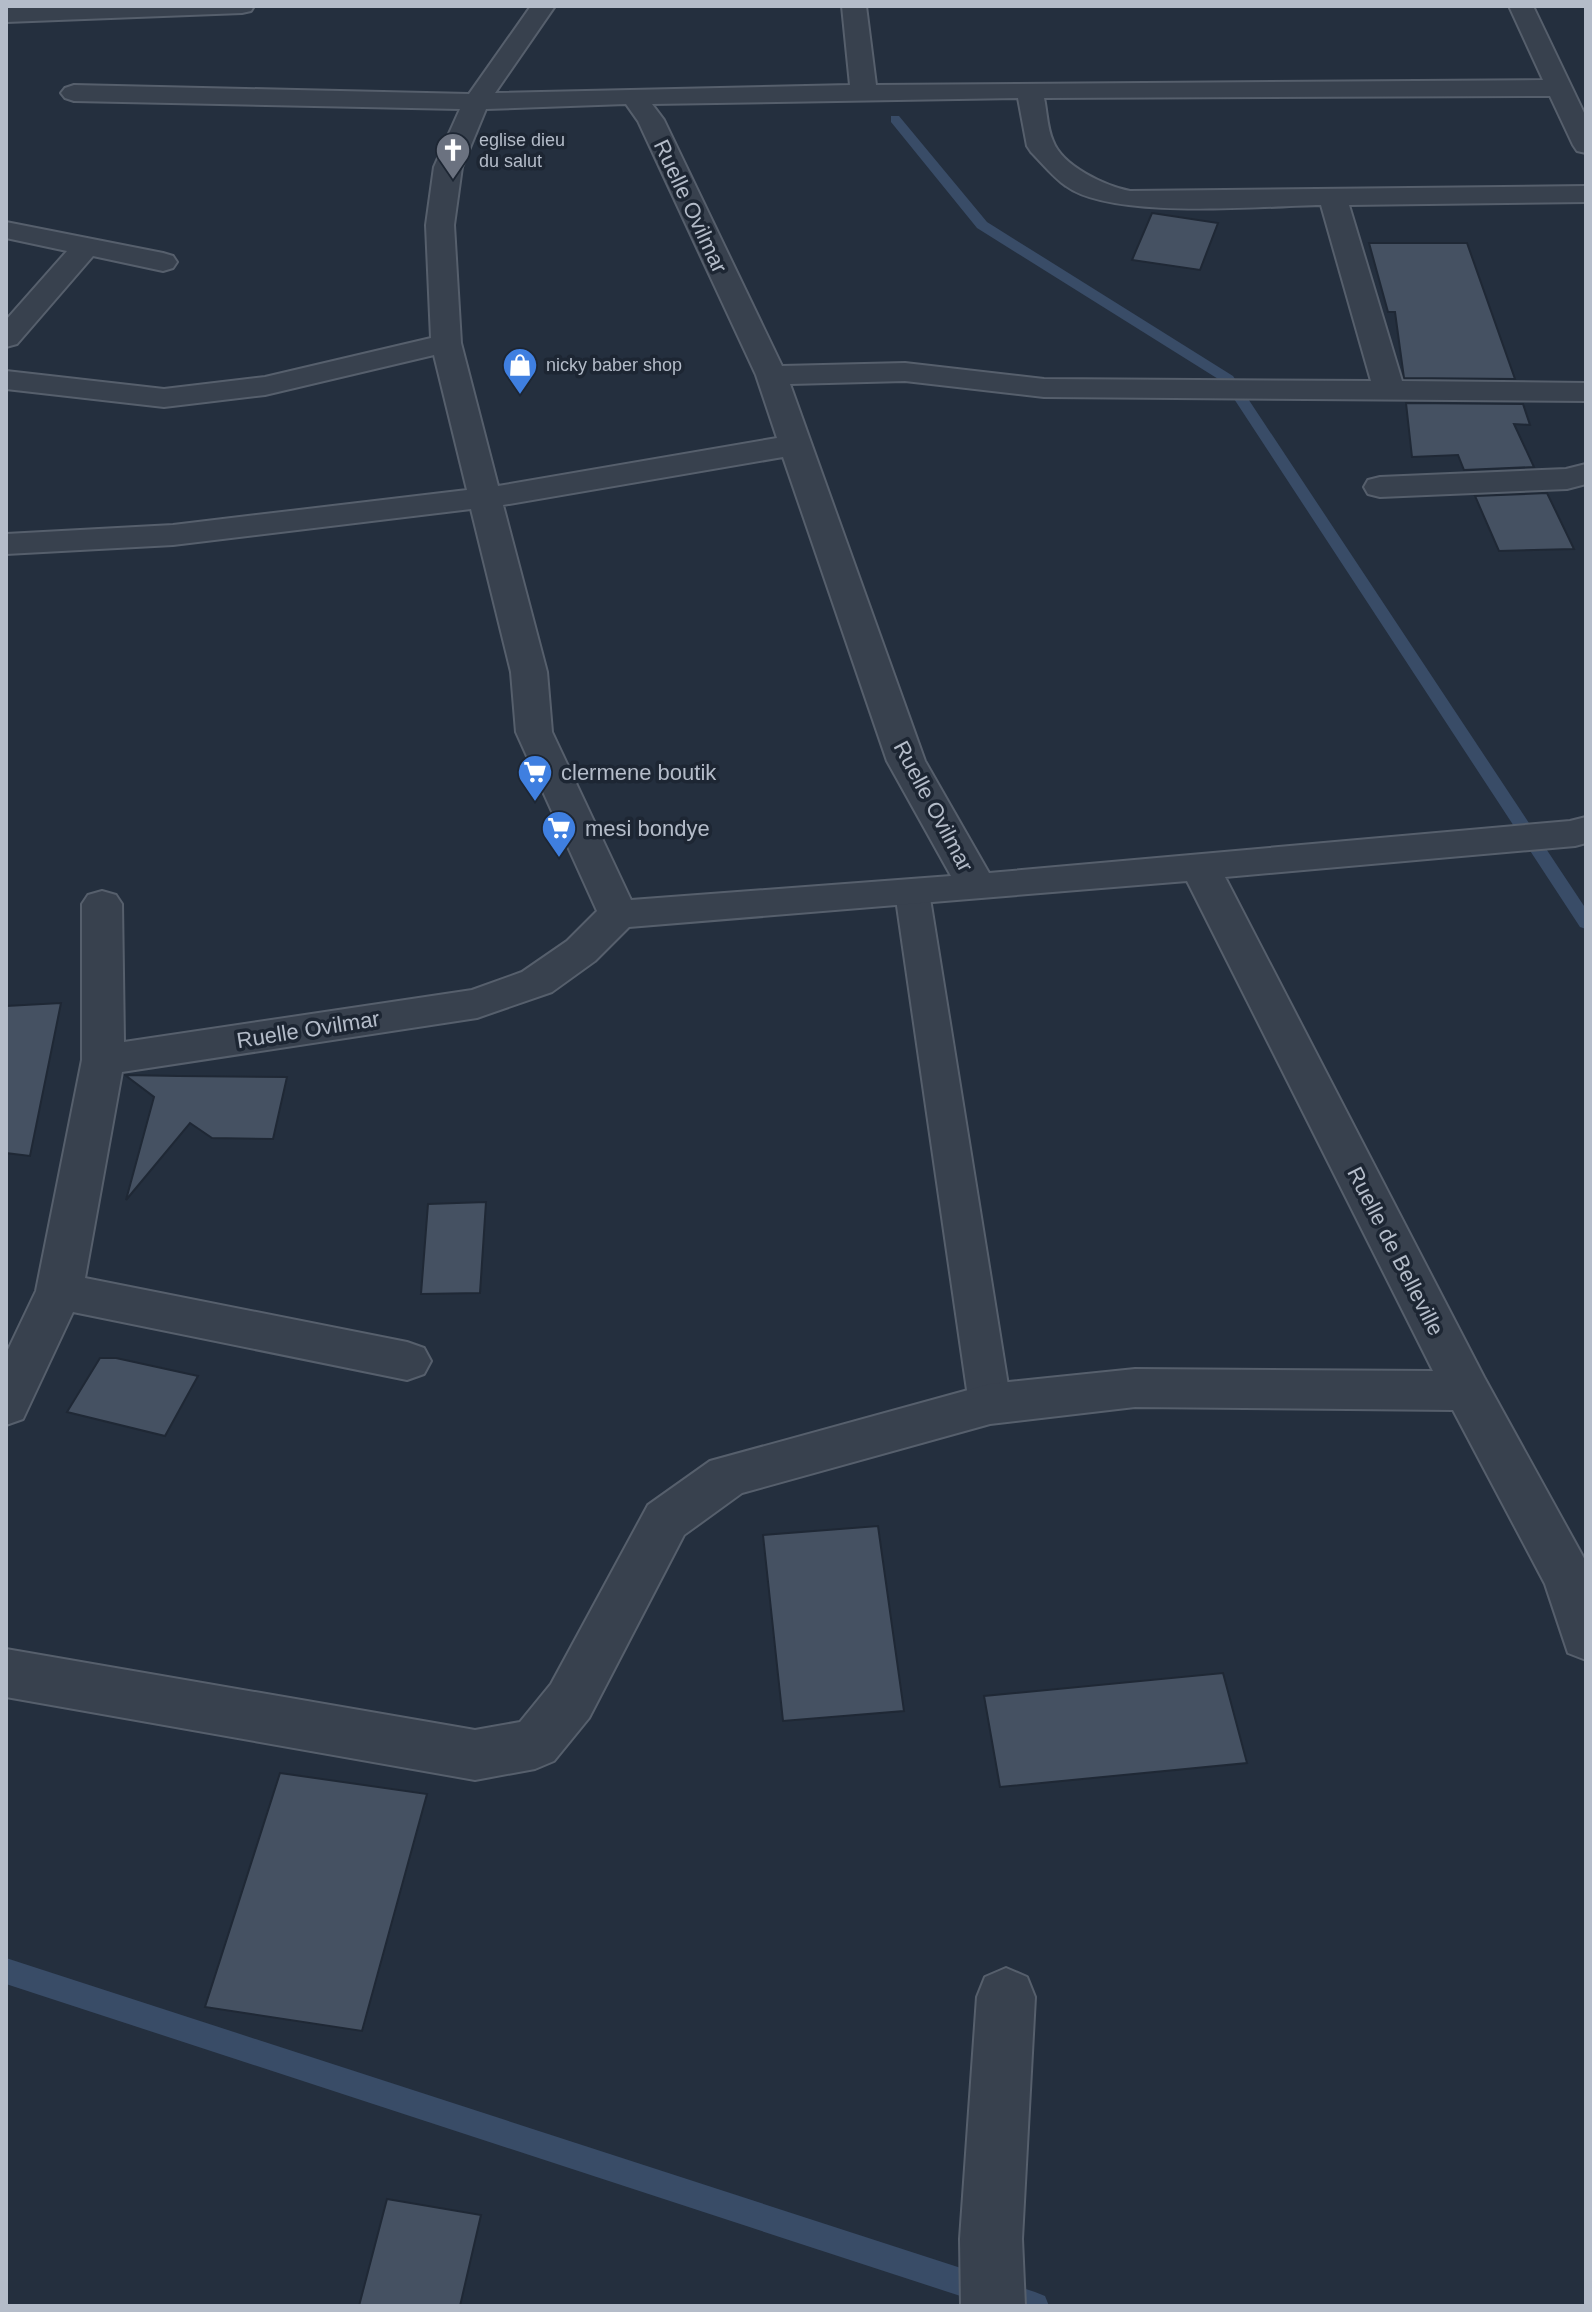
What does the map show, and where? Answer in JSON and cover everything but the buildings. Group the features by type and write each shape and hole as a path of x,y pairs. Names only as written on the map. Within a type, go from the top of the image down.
{"street":[{"path":"9,15 242,6"},
{"path":"543,6 476,102 448,167 440,225 446,343 529,672 534,732 618,914"},
{"path":"854,6 864,91"},
{"path":"1521,6 1586,145"},
{"path":"74,93 476,102 864,91 1559,88"},
{"path":"1030,90 1040,146 1076,181 1101,193 1130,199 1586,194"},
{"name":"Ruelle Ovilmar","path":"103,1060 477,1004 537,982 581,951 618,914 977,887 906,761 771,375 651,120 633,96"},
{"path":"1333,197 1389,390"},
{"path":"6,230 163,262"},
{"path":"6,338 87,246"},
{"path":"6,380 164,398 265,386 446,343"},
{"path":"771,375 905,372 1044,388 1586,392"},
{"path":"6,544 173,535 485,498 795,445"},
{"path":"1380,487 1567,479 1586,474"},
{"path":"977,887 1580,831"},
{"name":"Ruelle de Belleville","path":"1200,867 1467,1391 1570,1581 1586,1637"},
{"path":"6,1405 59,1291 103,1060 102,904"},
{"path":"59,1291 407,1361"},
{"path":"6,1673 475,1755 535,1744 570,1701 666,1520 727,1476 990,1404 1135,1388 1467,1391"},
{"path":"993,2306 991,2239 1006,1997"}],"lane":[{"path":"912,892 990,1404"}],"waterway":[{"path":"895,119 982,225 1228,379 1586,923"},
{"path":"6,1971 1035,2306"}],"place":[{"name":"eglise dieu du salut","path":"453,181"},
{"name":"nicky baber shop","path":"520,396"},
{"name":"clermene boutik","path":"535,803"},
{"name":"mesi bondye","path":"559,859"}]}
